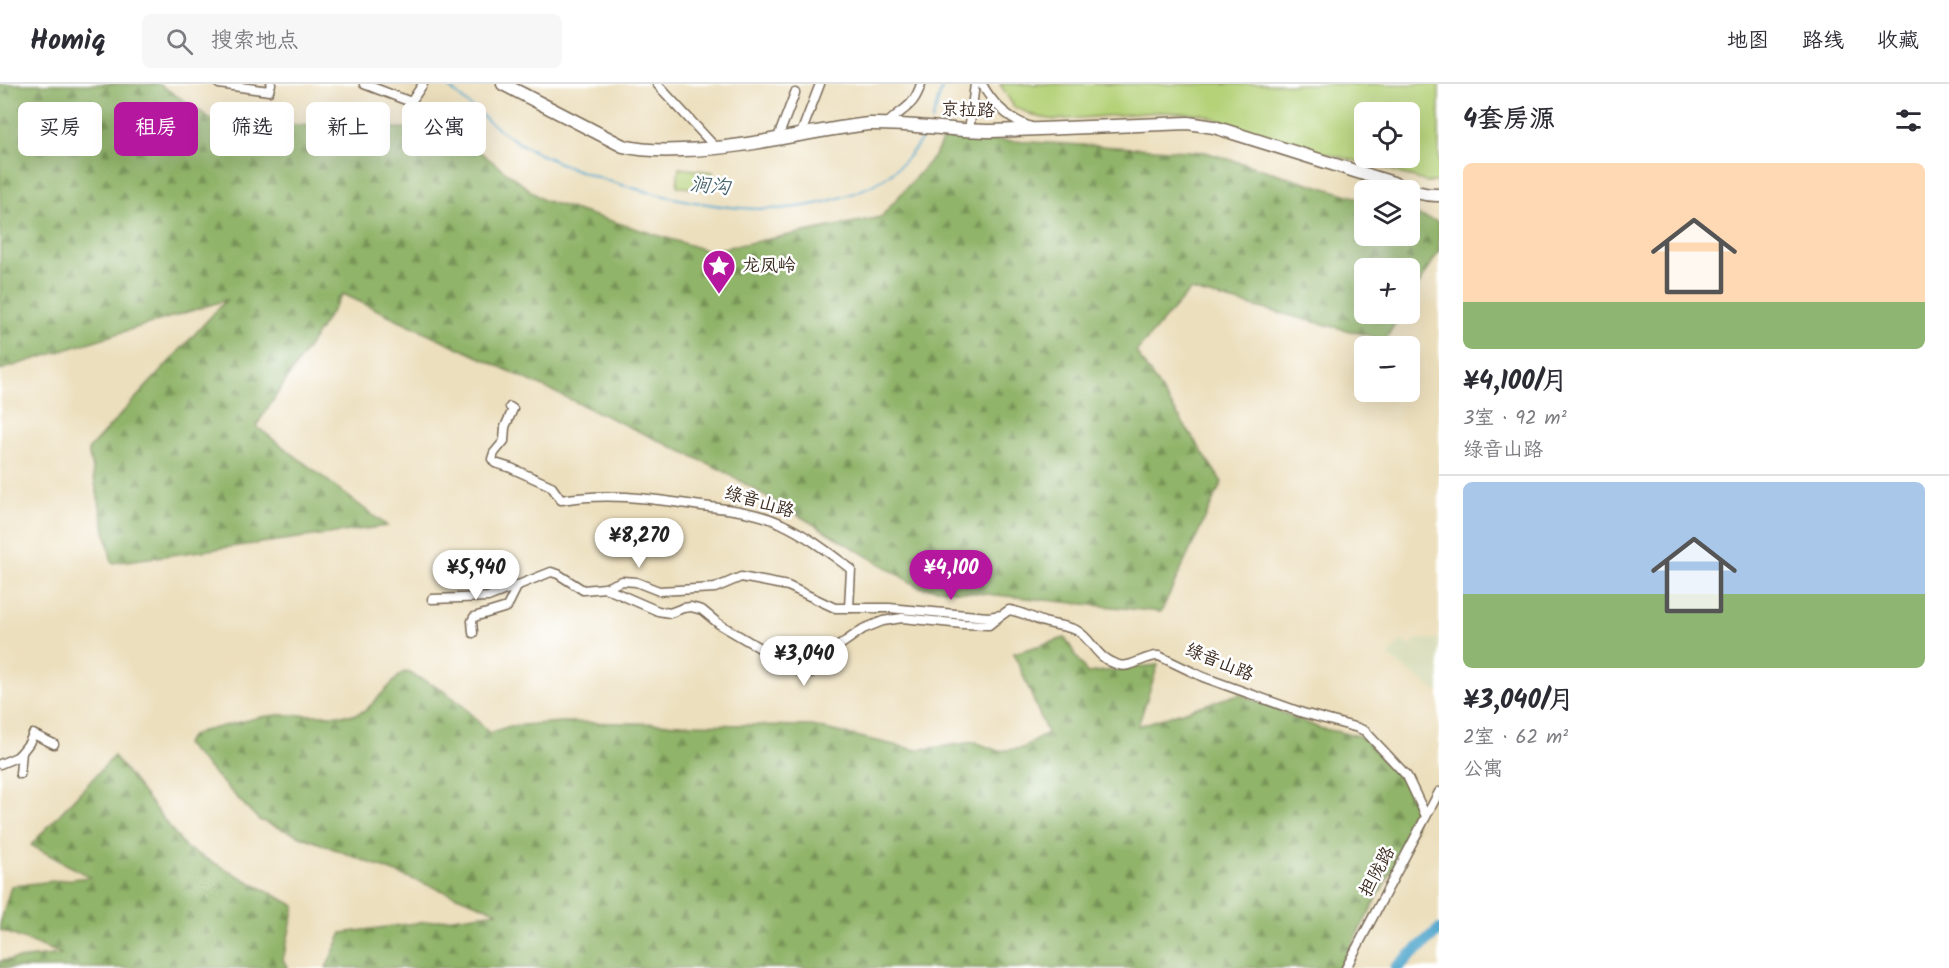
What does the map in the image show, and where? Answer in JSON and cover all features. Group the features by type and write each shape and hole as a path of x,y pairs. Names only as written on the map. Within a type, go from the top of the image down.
{"highway":[{"name":"京拉路","path":"503,84 623,146 651,150 717,150 850,127 887,124 965,131 1188,123 1214,127 1393,183 1414,192 1439,195"}],"street":[{"path":"219,84 269,91 271,84"},
{"path":"364,84 411,102 423,84"},
{"path":"657,84 717,150"},
{"path":"800,136 820,84"},
{"path":"887,124 895,115 909,107 921,84"},
{"path":"965,131 975,84"},
{"path":"982,84 992,100 1006,115 1037,130"},
{"path":"777,140 795,93"},
{"name":"绿音山路","path":"510,407 513,409 505,427 504,441 492,459 495,463 552,486 561,500 614,495 634,496 738,511 780,523 810,538 851,569 849,608 889,608 988,617 1002,615 1009,610 1021,612 1041,621 1076,630 1097,653 1111,663 1122,667 1152,656 1159,656 1213,681 1303,713 1365,731 1407,776 1426,816"},
{"path":"432,599 488,597 551,572 583,590 605,588 622,580 636,582 659,591 715,588 741,577 788,586 835,609 849,608"},
{"path":"473,633 474,617 507,607 518,585"},
{"path":"605,588 658,611 670,613 683,608 702,609 720,624 804,674 810,673 833,650 863,629 883,621 902,618 989,625 1002,615"},
{"path":"0,764 17,757 29,743 33,734 54,744"},
{"path":"20,774 22,752"},
{"name":"担陇路","path":"1346,968 1439,792"}],"shaded area":[{"path":"1439,639 1439,693 1388,656 1401,641 1411,646 1415,640"}],"green space":[{"path":"0,84 159,84 186,102 114,102 114,156 198,156 198,110 210,118 210,156 294,156 294,125 306,125 306,156 390,156 390,128 402,128 402,156 485,156 543,200 709,251 881,217 935,155 944,137 1205,152 1354,197 1354,246 1420,246 1420,216 1439,222 1439,251 1420,282 1420,258 1354,258 1354,324 1395,324 1387,336 1369,336 1190,290 1136,352 1222,482 1161,612 919,587 722,470 343,294 256,426 387,526 112,563 88,450 226,300 0,370"},
{"path":"1000,84 1439,84 1439,182 1426,182 1383,168 1420,168 1420,102 1354,102 1354,160 1290,144 1202,114 1159,112 1055,120 1038,117 1014,107"},
{"path":"679,168 713,172 711,191 677,186"},
{"path":"1065,638 1087,673 1158,665 1138,726 1239,694 1319,728 1359,736 1405,782 1414,806 1415,828 1339,968 326,968 342,933 498,912 259,820 185,744 190,737 199,732 260,717 354,715 366,710 402,673 408,672 442,690 460,703 489,733 510,726 561,722 812,726 916,750 975,742 998,751 1023,748 1047,733 1014,653"},
{"path":"114,756 186,848 295,906 283,960 288,968 0,968 0,961 62,954 0,930 0,924 11,886 90,877 31,845"}],"waterway":[{"name":"涧沟","path":"445,84 506,134 528,148 556,161 588,174 660,195 732,207 766,209 807,206 861,190 894,171 926,132"},
{"name":"涧沟","path":"932,121 943,84"},
{"path":"1396,968 1439,930"}],"place":[{"name":"龙凤岭","path":"719,295"}]}
